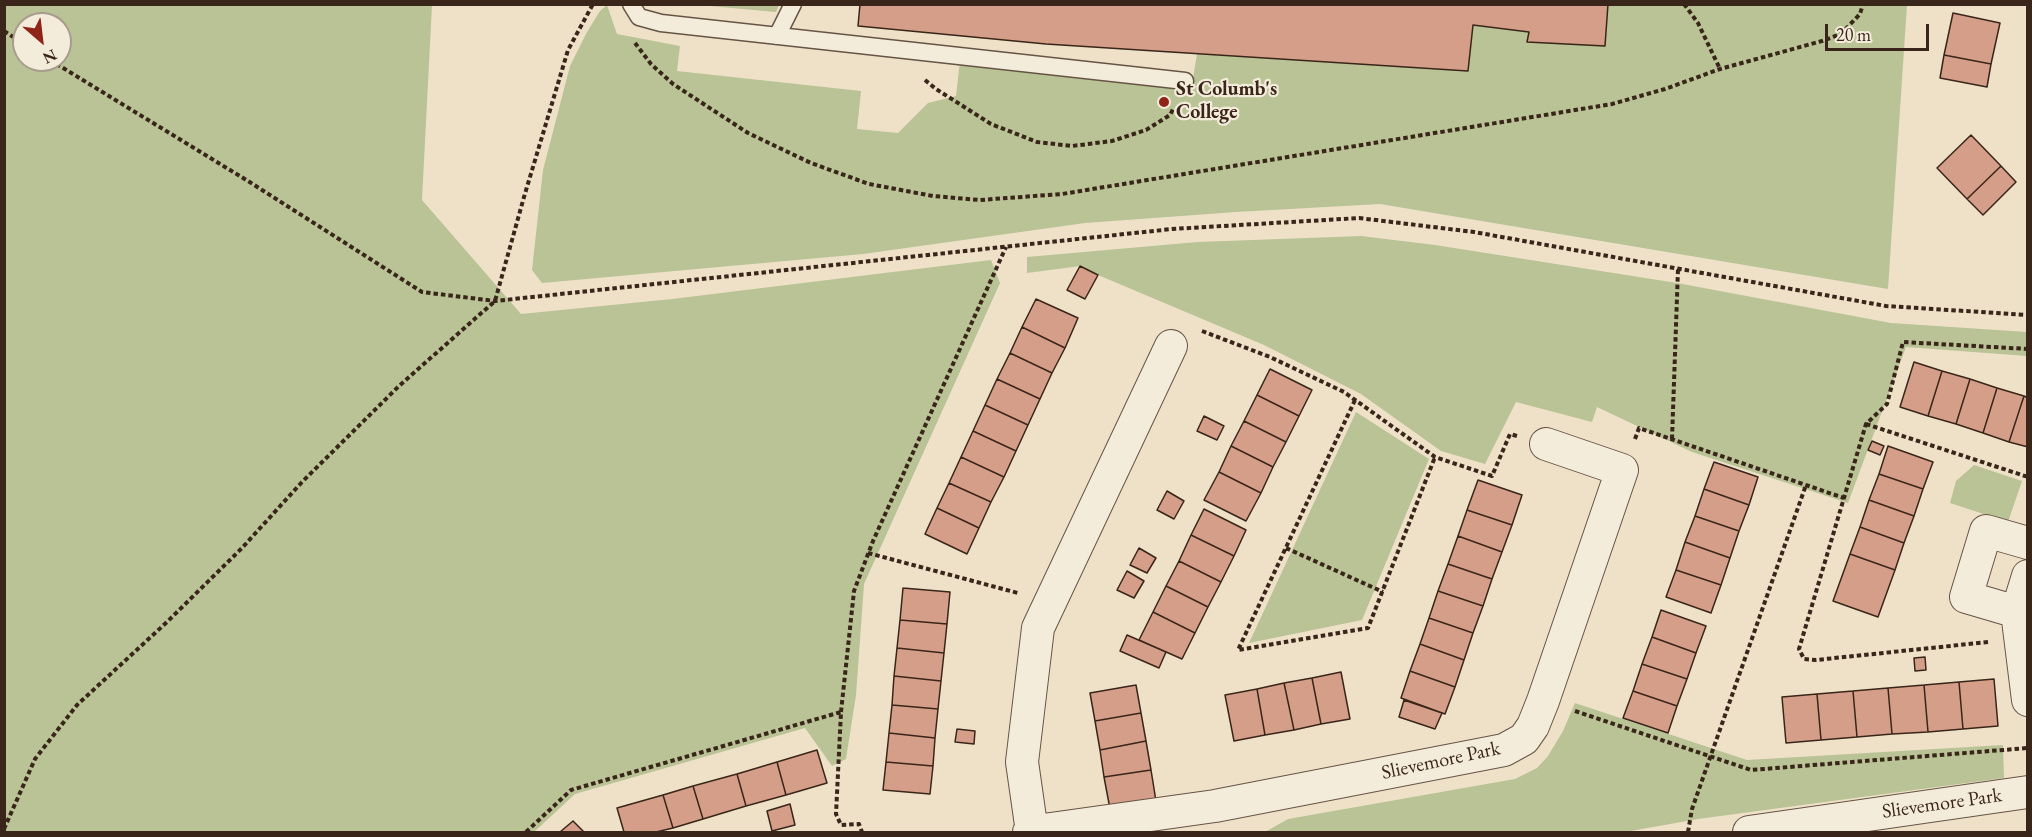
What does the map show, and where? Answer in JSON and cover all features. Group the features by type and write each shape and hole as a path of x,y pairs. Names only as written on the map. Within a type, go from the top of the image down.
{"street":[{"path":"1031,832 1022,762 1038,628 1171,346"},
{"path":"1546,444 1622,470"},
{"name":"Slievemore Park","path":"1031,832 1217,819 1504,750 1524,739 1533,726 1543,700 1622,470"},
{"path":"2018,625 1966,597 1986,531 2028,543"},
{"path":"2028,576 2018,625 2028,700"},
{"name":"Slievemore Park","path":"1749,832 2028,792"}],"lane":[{"path":"631,4 639,17 661,22 1185,81"},
{"path":"777,36 793,4"}],"path":[{"path":"4,829 35,759 77,705 176,614 242,548 302,482 399,386 495,301 568,50 592,4"},
{"path":"1684,4 1698,23 1720,69"},
{"path":"634,42 651,64 673,84 748,132 811,163 869,184 933,196 980,200 1062,194 1612,104 1665,89 1720,69 1822,41 1841,33 1860,14 1863,4"},
{"path":"892,49 936,89 991,124 1037,142 1072,146 1112,141 1146,130 1170,115 1185,81"},
{"path":"70,72 248,181 422,292 495,301 1172,229 1359,218 1474,232 1886,306 2028,315"},
{"path":"862,832 859,824 842,825 836,814 841,712 854,591 868,553 1006,247"},
{"path":"1672,439 1678,268"},
{"path":"1171,346 1180,323 1270,357 1344,392 1435,457 1492,476 1510,434 1546,444"},
{"path":"2018,625 1816,660 1804,659 1799,649 1866,424 1887,404 1903,342 2028,349"},
{"path":"1355,400 1238,650 1368,628 1435,457"},
{"path":"1866,424 2028,477"},
{"path":"1622,470 1639,428 1844,498"},
{"path":"1688,832 1692,809 1806,485"},
{"path":"1286,548 1383,592"},
{"path":"868,553 1051,602"},
{"path":"1543,700 1751,770 2028,748"},
{"path":"526,832 571,790 841,712"}],"green space":[{"path":"5,4 432,5 422,200 521,314 672,299 991,260 1000,283 864,584 856,695 846,759 832,766 805,728 575,794 534,832 5,832"},
{"name":"St Columb's College","path":"607,5 617,34 680,46 677,71 861,91 857,129 898,133 928,103 956,96 960,61 1192,84 1197,54 1468,70 1473,25 1529,32 1527,42 1605,46 1608,5 1907,5 1888,289 1380,204 1085,223 863,254 542,283 532,270 543,170 570,66 587,32 600,11"},
{"path":"699,5 779,5 776,12"},
{"path":"1361,236 1435,245 1677,283 1891,323 2027,332 2027,356 1906,347 1848,503 1692,452 1597,407 1592,422 1516,402 1485,464 1441,451 1361,394 1264,345 1080,266 1027,273 1027,257 1198,242"},
{"path":"1356,412 1429,459 1362,620 1249,643"},
{"path":"1974,465 2022,481 2008,522 1950,503 1956,481"},
{"path":"1575,703 1747,760 2003,745 2004,778 1698,819 1625,832 1265,832 1288,819 1515,779 1537,768 1548,756 1563,731"}],"building":[{"path":"860,4 1608,4 1605,46 1527,42 1529,32 1473,25 1468,71 1046,44 858,26"},
{"path":"1953,13 2000,23 1991,64 1944,55"},
{"path":"1944,55 1991,64 1987,87 1940,78"},
{"path":"1971,135 2001,166 1967,199 1937,168"},
{"path":"2001,166 2016,182 1983,215 1967,199"},
{"path":"1080,266 1098,275 1085,299 1067,290"},
{"path":"1036,299 1078,318 1065,348 1022,327"},
{"path":"1022,327 1065,348 1052,373 1010,353"},
{"path":"1010,353 1052,373 1040,399 997,379"},
{"path":"1914,362 1942,371 1928,416 1900,407"},
{"path":"1270,369 1312,390 1299,416 1257,395"},
{"path":"1942,371 1970,379 1956,424 1928,416"},
{"path":"997,379 1040,399 1028,425 985,405"},
{"path":"1970,379 1997,388 1983,433 1956,424"},
{"path":"1997,388 2024,396 2009,442 1983,433"},
{"path":"1257,395 1299,416 1286,442 1244,421"},
{"path":"2024,396 2028,398 2028,447 2009,442"},
{"path":"985,405 1028,425 1016,451 973,431"},
{"path":"1204,416 1224,426 1217,440 1197,431"},
{"path":"1244,421 1286,442 1273,467 1231,446"},
{"path":"973,431 1016,451 1004,477 961,457"},
{"path":"1872,441 1884,446 1880,455 1868,450"},
{"path":"1231,446 1273,467 1261,493 1219,472"},
{"path":"1888,446 1933,462 1923,489 1879,474"},
{"path":"961,457 1004,477 991,502 949,483"},
{"path":"1714,462 1758,477 1749,505 1704,489"},
{"path":"1219,472 1261,493 1246,521 1204,500"},
{"path":"1879,474 1923,489 1914,516 1869,500"},
{"path":"1478,480 1522,495 1512,525 1467,510"},
{"path":"949,483 991,502 979,528 937,508"},
{"path":"1704,489 1749,505 1739,531 1695,516"},
{"path":"1167,491 1184,501 1174,519 1157,510"},
{"path":"1869,500 1914,516 1904,543 1860,527"},
{"path":"937,508 979,528 967,554 925,534"},
{"path":"1204,509 1246,530 1234,556 1191,535"},
{"path":"1467,510 1512,525 1502,552 1458,536"},
{"path":"1695,516 1739,531 1730,558 1685,542"},
{"path":"1860,527 1904,543 1895,570 1850,554"},
{"path":"1191,535 1234,556 1221,582 1179,561"},
{"path":"1458,536 1502,552 1492,579 1448,564"},
{"path":"1685,542 1730,558 1721,585 1676,570"},
{"path":"1139,548 1156,558 1147,573 1130,565"},
{"path":"1850,554 1895,570 1878,617 1833,601"},
{"path":"1179,561 1221,582 1208,607 1166,586"},
{"path":"1448,564 1492,579 1483,606 1438,591"},
{"path":"1676,570 1721,585 1711,613 1666,597"},
{"path":"1127,571 1144,581 1134,598 1117,590"},
{"path":"1166,586 1208,607 1195,633 1153,612"},
{"path":"903,588 950,592 947,624 900,620"},
{"path":"1438,591 1483,606 1473,633 1429,618"},
{"path":"1661,610 1706,626 1696,653 1652,637"},
{"path":"1153,612 1195,633 1182,659 1139,640"},
{"path":"1429,618 1473,633 1464,660 1420,644"},
{"path":"900,620 947,624 944,653 897,648"},
{"path":"1127,635 1166,652 1159,668 1120,651"},
{"path":"1652,637 1696,653 1687,679 1642,664"},
{"path":"1420,644 1464,660 1455,687 1410,671"},
{"path":"897,648 944,653 941,681 894,676"},
{"path":"1925,657 1926,670 1915,671 1914,658"},
{"path":"1642,664 1687,679 1677,706 1633,691"},
{"path":"1410,671 1455,687 1445,714 1401,698"},
{"path":"1341,672 1350,719 1321,724 1312,678"},
{"path":"894,676 941,681 938,709 892,705"},
{"path":"1312,678 1321,724 1294,730 1284,683"},
{"path":"1994,679 1998,726 1963,729 1959,682"},
{"path":"1959,682 1963,729 1928,732 1924,685"},
{"path":"1284,683 1294,730 1265,735 1257,689"},
{"path":"1136,685 1141,713 1095,721 1090,693"},
{"path":"1924,685 1928,732 1892,734 1888,688"},
{"path":"1888,688 1892,734 1857,737 1853,691"},
{"path":"1257,689 1265,735 1234,741 1225,695"},
{"path":"1633,691 1677,706 1668,733 1623,718"},
{"path":"1853,691 1857,737 1821,740 1817,694"},
{"path":"1817,694 1821,740 1786,743 1782,697"},
{"path":"1404,700 1442,713 1435,729 1399,717"},
{"path":"892,705 938,709 935,738 889,733"},
{"path":"1141,713 1146,741 1100,750 1095,721"},
{"path":"957,729 975,731 974,744 955,742"},
{"path":"889,733 935,738 933,766 886,762"},
{"path":"1146,741 1151,770 1104,777 1100,750"},
{"path":"817,750 827,783 786,795 777,762"},
{"path":"777,762 786,795 746,806 737,774"},
{"path":"886,762 933,766 930,794 883,790"},
{"path":"1151,770 1156,801 1110,809 1104,777"},
{"path":"737,774 746,806 703,819 693,786"},
{"path":"693,786 703,819 673,828 663,795"},
{"path":"663,795 673,828 656,832 624,832 617,808"},
{"path":"790,804 795,825 772,831 767,811"},
{"path":"573,821 584,832 560,832"}],"place":[{"name":"St Columb's College","path":"1164,102"}]}
